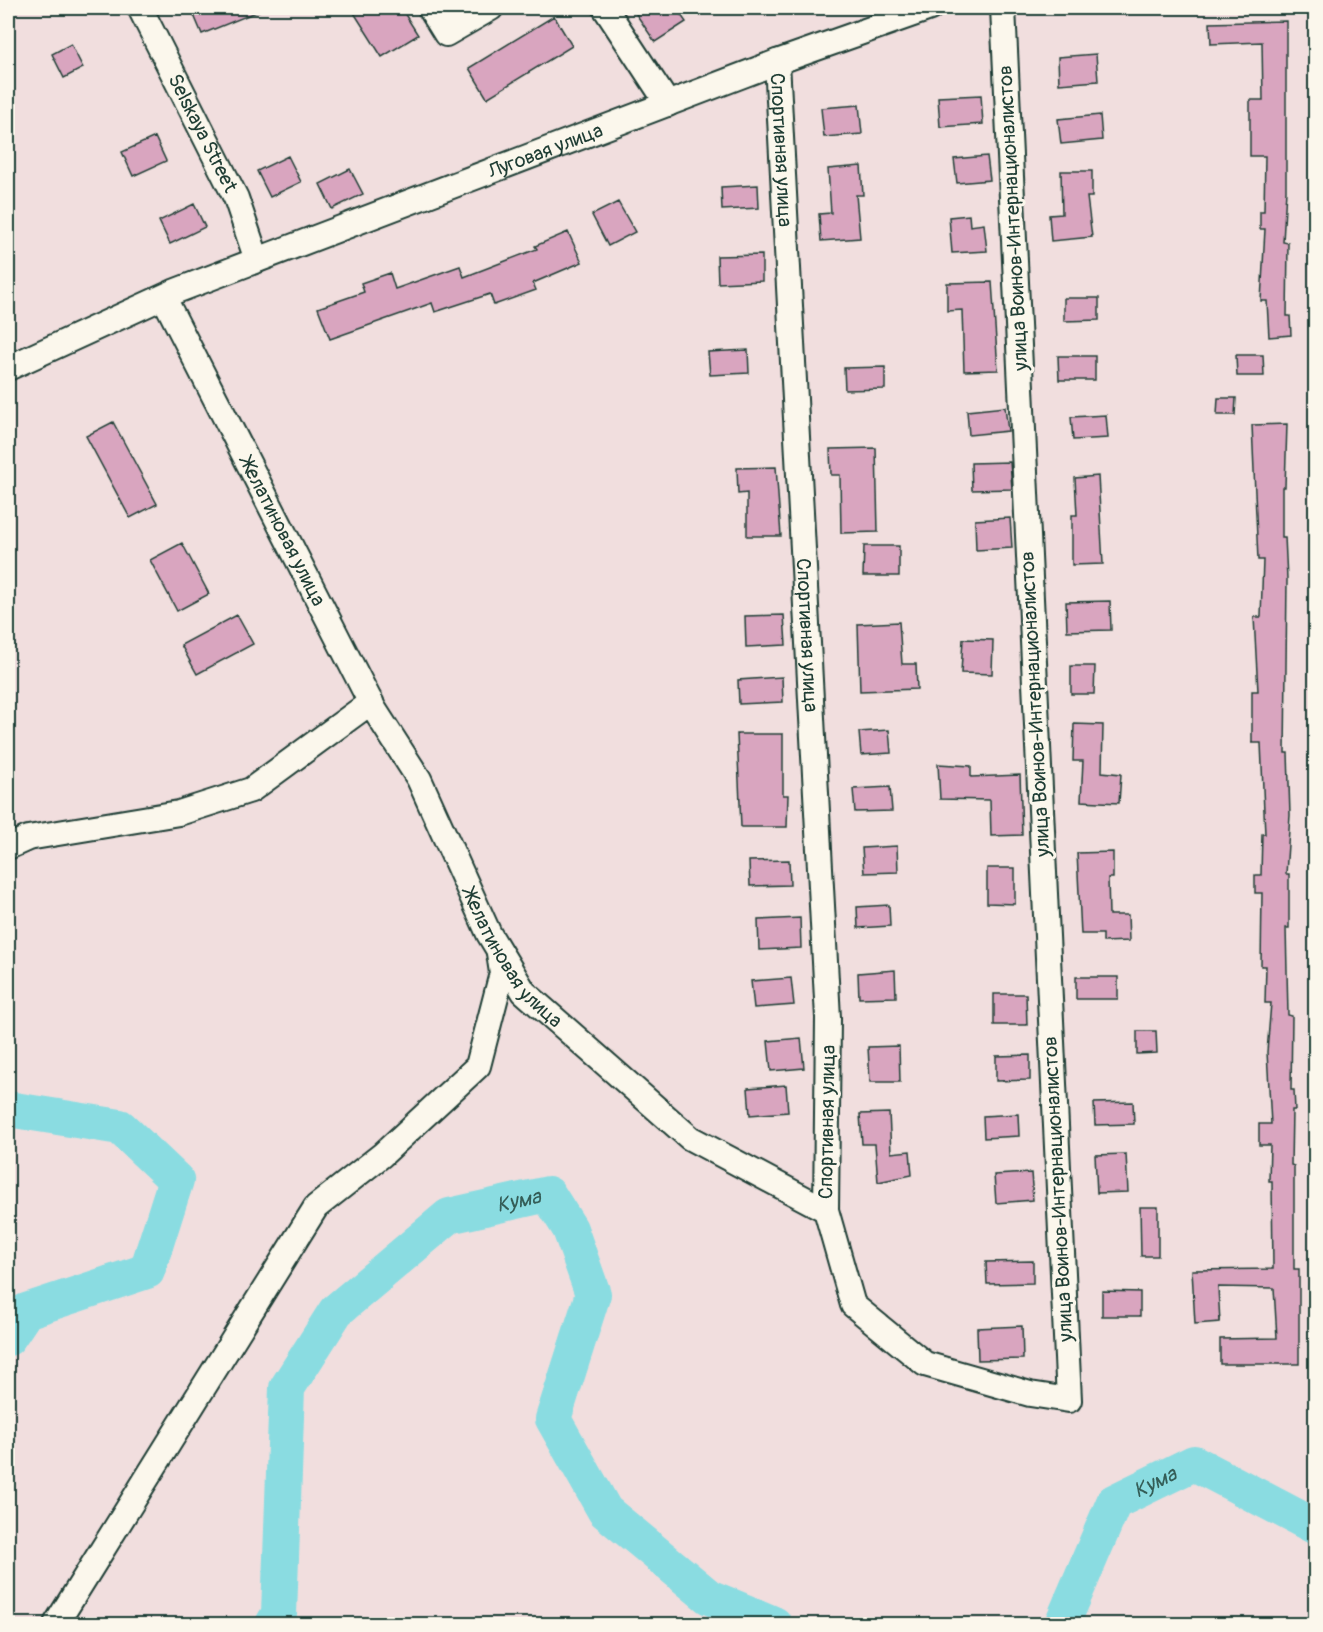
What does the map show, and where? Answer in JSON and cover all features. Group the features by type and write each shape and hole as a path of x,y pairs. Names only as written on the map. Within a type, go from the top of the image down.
{"street":[{"name":"Selskaya Street","path":"140,8 236,198 257,260"},
{"path":"430,8 446,34 491,8"},
{"path":"605,8 668,104"},
{"name":"Луговая улица","path":"8,369 165,298 257,260 777,62 930,8"},
{"name":"улица Воинов-Интернационалистов","path":"826,1210 853,1305 925,1364 1030,1394 1069,1400 1003,8"},
{"name":"Спортивная улица","path":"777,62 828,1018 826,1210"},
{"name":"Желатиновая улица","path":"165,298 371,702 419,779 438,825 498,950 524,992 690,1138 826,1210"},
{"path":"8,847 28,838 179,813 251,790 371,702"},
{"path":"56,1624 316,1207 382,1155 478,1066 502,973 498,950"}],"building":[{"path":"191,8 266,8 202,34"},
{"path":"351,8 401,8 418,35 382,57"},
{"path":"632,8 676,8 686,22 655,42"},
{"path":"554,16 572,46 487,98 469,68"},
{"path":"1286,21 1286,190 1283,242 1288,243 1287,316 1290,316 1291,335 1269,337 1267,301 1261,301 1265,229 1260,229 1260,211 1264,211 1265,156 1250,156 1250,100 1263,100 1262,42 1211,44 1210,23"},
{"path":"71,44 83,68 64,78 52,54"},
{"path":"1096,54 1098,81 1059,84 1058,57"},
{"path":"981,95 983,124 940,127 938,97"},
{"path":"859,105 862,134 824,137 821,108"},
{"path":"1100,115 1102,140 1061,144 1058,119"},
{"path":"155,137 166,161 133,176 122,152"},
{"path":"288,156 301,182 270,197 257,171"},
{"path":"987,156 990,180 957,183 954,159"},
{"path":"861,166 863,195 856,195 860,238 821,241 819,214 831,213 828,169"},
{"path":"350,169 363,194 332,209 320,184"},
{"path":"1061,171 1092,171 1092,197 1087,197 1092,237 1051,241 1049,215 1062,214"},
{"path":"758,185 759,208 722,210 721,187"},
{"path":"618,202 635,232 608,246 592,215"},
{"path":"194,204 205,227 170,244 159,221"},
{"path":"969,215 970,226 984,224 987,251 952,253 949,217"},
{"path":"568,232 582,262 533,283 536,290 494,305 490,294 435,312 432,303 330,339 318,308 364,292 361,283 390,273 395,289 460,266 464,277 537,249 535,246"},
{"path":"762,255 762,281 718,283 717,256"},
{"path":"992,282 998,370 964,371 962,310 947,311 947,283"},
{"path":"1064,298 1099,298 1099,320 1064,321"},
{"path":"748,350 749,373 710,375 708,352"},
{"path":"1236,355 1263,355 1264,376 1237,376"},
{"path":"1058,356 1095,356 1095,380 1059,380"},
{"path":"885,367 885,389 845,390 844,368"},
{"path":"1218,398 1236,398 1235,415 1217,415"},
{"path":"1005,407 1008,431 969,435 967,411"},
{"path":"1106,415 1108,438 1073,440 1071,417"},
{"path":"113,422 157,504 130,518 86,436"},
{"path":"1287,424 1285,487 1282,487 1282,537 1285,537 1287,579 1285,753 1288,753 1290,815 1286,874 1289,874 1289,928 1286,928 1288,1015 1292,1016 1291,1090 1294,1090 1295,1110 1292,1110 1291,1165 1294,1166 1294,1269 1299,1269 1299,1364 1220,1364 1220,1339 1277,1338 1274,1288 1218,1287 1220,1322 1195,1324 1192,1270 1273,1269 1272,1181 1269,1181 1270,1145 1259,1145 1259,1124 1271,1124 1267,1052 1271,1003 1265,1003 1266,966 1261,966 1262,893 1255,893 1255,875 1261,875 1262,834 1265,834 1261,743 1252,743 1252,691 1258,691 1254,617 1261,617 1263,560 1258,560 1252,425"},
{"path":"876,448 878,532 841,533 840,475 831,475 830,449"},
{"path":"1010,462 1012,489 972,490 971,463"},
{"path":"776,467 781,536 747,536 747,493 738,494 737,468"},
{"path":"1098,476 1103,564 1072,565 1072,515 1077,515 1075,478"},
{"path":"1010,518 1012,548 976,550 975,520"},
{"path":"182,543 209,594 177,611 150,560"},
{"path":"864,546 899,546 899,576 863,576"},
{"path":"1110,601 1111,630 1067,631 1066,602"},
{"path":"237,615 253,644 197,674 181,645"},
{"path":"784,615 786,645 746,647 745,616"},
{"path":"899,622 902,664 916,664 917,689 860,691 858,624"},
{"path":"963,639 993,640 992,674 961,673"},
{"path":"1071,666 1095,666 1094,694 1071,694"},
{"path":"782,677 783,702 739,704 738,680"},
{"path":"1074,724 1103,725 1102,772 1121,774 1119,803 1081,801 1083,761 1073,761"},
{"path":"889,730 891,753 861,755 859,732"},
{"path":"737,734 783,734 783,795 788,795 787,827 741,827"},
{"path":"938,764 971,766 971,777 1020,775 1022,835 991,836 990,800 940,799"},
{"path":"890,787 892,811 855,812 853,789"},
{"path":"897,846 898,872 864,873 862,848"},
{"path":"1113,852 1113,878 1108,878 1109,915 1128,915 1129,941 1103,942 1103,934 1081,934 1077,853"},
{"path":"789,860 790,885 750,886 749,861"},
{"path":"987,868 1015,868 1015,904 987,903"},
{"path":"889,905 890,926 858,928 857,907"},
{"path":"800,918 801,948 759,950 758,920"},
{"path":"895,970 896,997 859,998 858,973"},
{"path":"1076,977 1118,977 1118,999 1076,999"},
{"path":"791,978 794,1005 754,1008 751,981"},
{"path":"994,994 1026,994 1027,1025 994,1025"},
{"path":"1137,1031 1156,1031 1157,1053 1137,1054"},
{"path":"801,1038 804,1068 771,1071 768,1041"},
{"path":"899,1046 900,1082 870,1082 868,1047"},
{"path":"1030,1055 1030,1080 996,1081 996,1056"},
{"path":"786,1085 788,1112 750,1115 748,1088"},
{"path":"1133,1102 1134,1124 1095,1125 1094,1103"},
{"path":"889,1113 891,1153 910,1151 912,1175 878,1182 875,1144 862,1144 860,1114"},
{"path":"1018,1114 1019,1136 984,1138 983,1116"},
{"path":"1126,1154 1128,1192 1097,1193 1095,1155"},
{"path":"1031,1173 1033,1200 996,1203 994,1175"},
{"path":"1140,1207 1158,1207 1158,1256 1141,1256"},
{"path":"1033,1261 1033,1283 987,1284 986,1262"},
{"path":"1102,1291 1140,1292 1140,1316 1102,1316"},
{"path":"1022,1326 1023,1359 978,1360 977,1328"}],"waterway":[{"name":"Кума","path":"8,1109 120,1127 176,1180 147,1271 26,1311 8,1338"},
{"name":"Кума","path":"273,1624 279,1614 287,1388 336,1311 449,1216 548,1194 570,1229 593,1294 553,1419 605,1511 709,1597 774,1624"},
{"name":"Кума","path":"1062,1624 1114,1502 1194,1463 1316,1527"}]}
